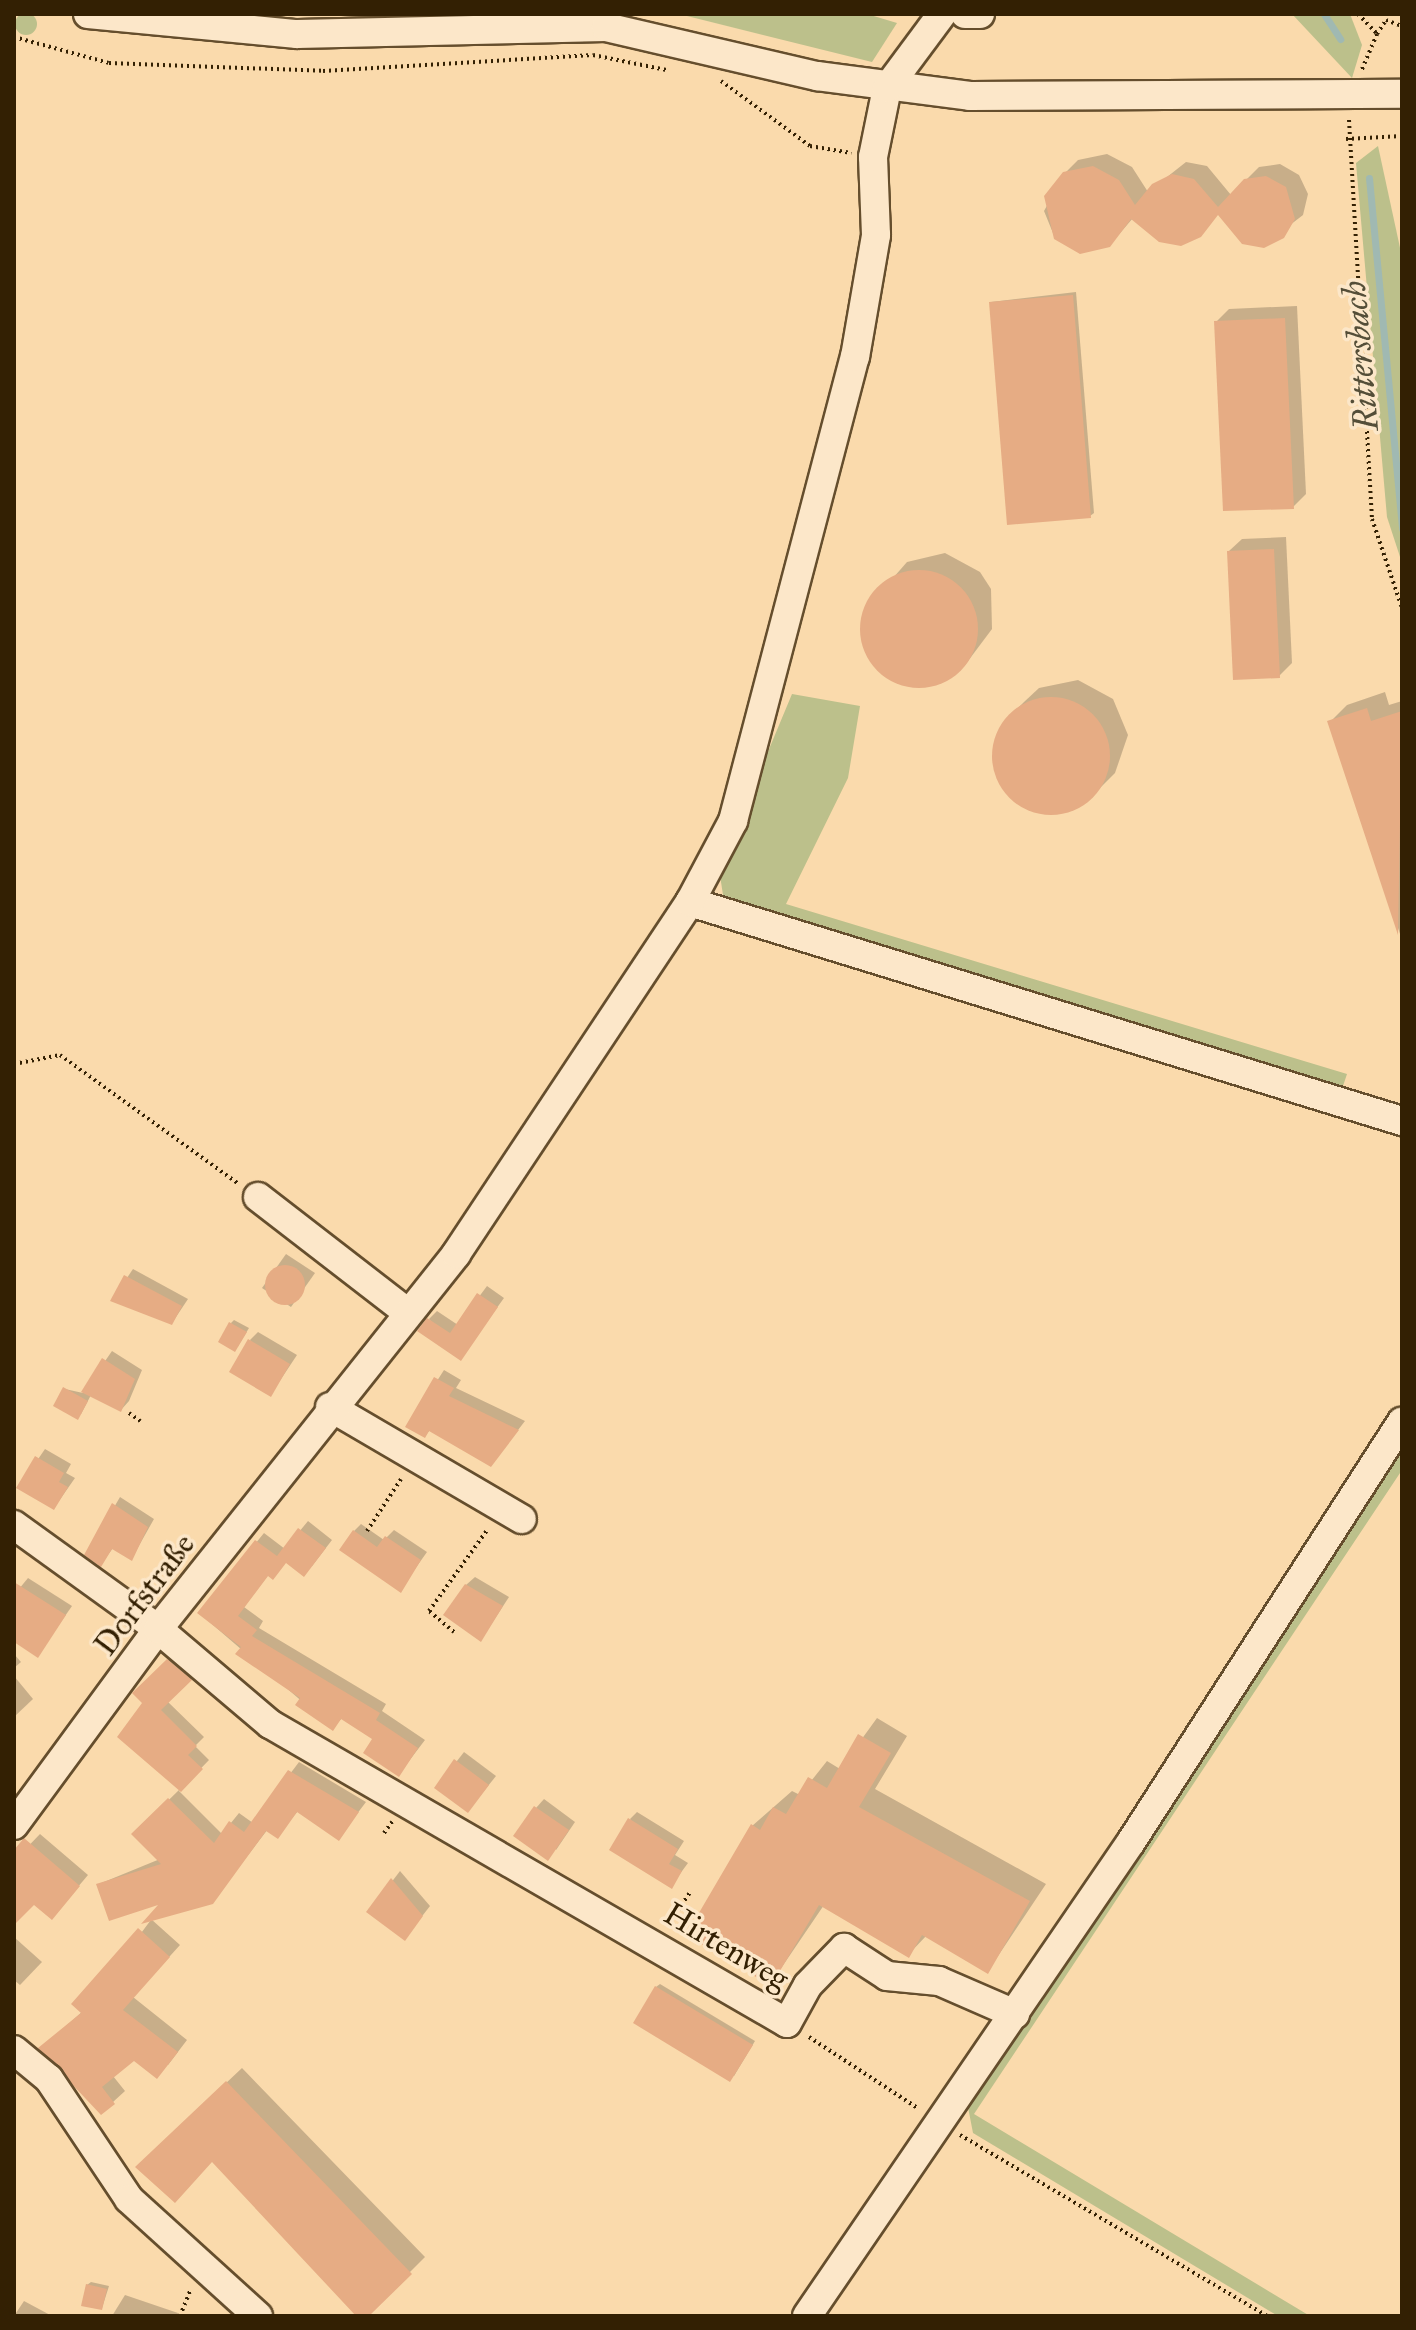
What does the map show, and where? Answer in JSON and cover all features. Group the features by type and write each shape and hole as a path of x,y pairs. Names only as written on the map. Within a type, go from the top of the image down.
{"street":[{"path":"88,14 297,34 606,27 887,88 970,96 1402,94"},
{"path":"887,88 942,14"},
{"path":"965,14 980,14"},
{"name":"Dorfstraße","path":"14,1825 158,1629 472,1229 690,902 733,821 855,357 876,235 873,157 887,88"},
{"path":"690,902 1402,1121"},
{"path":"258,1197 407,1312"},
{"path":"330,1407 513,1513"},
{"path":"807,2316 1015,2014 1402,1422"},
{"name":"Hirtenweg","path":"14,1525 158,1629 270,1724 656,1944 787,2023"},
{"path":"787,2023 808,1985 844,1948 887,1976 939,1981 1015,2014"},
{"path":"14,2050 57,2089 129,2199 258,2316"}],"path":[{"path":"1358,14 1377,34"},
{"path":"1402,26 1386,20 1377,34 1352,94 1346,139 1372,519 1402,608"},
{"path":"14,37 109,63 323,71 593,55 679,72"},
{"path":"707,78 810,146 873,157"},
{"path":"1346,139 1402,136"},
{"path":"14,1064 60,1055 258,1197"},
{"path":"129,1413 140,1421"},
{"path":"367,1531 415,1456"},
{"path":"454,1632 429,1611 513,1513"},
{"path":"656,1944 690,1892"},
{"name":"Hirtenweg","path":"787,2023 940,2123 1267,2316"}],"green space":[{"path":"22,13 30,13 37,24 30,35 22,35 15,28 15,20"},
{"path":"679,14 867,14 897,23 872,62"},
{"path":"1292,14 1350,14 1362,45 1352,78"},
{"path":"1378,146 1402,257 1402,563 1387,517 1356,163"},
{"path":"792,694 860,706 848,778 786,904 1347,1074 1340,1095 751,915 723,895 719,869"},
{"path":"1402,1441 1402,1470 974,2114 1310,2316 1278,2316 973,2133 967,2102"}],"building":[{"path":"1093,166 1119,180 1135,205 1152,184 1172,174 1194,179 1218,207 1244,179 1266,176 1286,187 1295,219 1284,238 1264,248 1242,244 1218,215 1201,237 1181,246 1159,242 1131,219 1110,247 1080,254 1054,239 1044,196 1063,172"},
{"path":"1073,295 1091,518 1007,525 989,302"},
{"path":"1285,318 1294,509 1223,511 1214,321"},
{"path":"1274,549 1280,678 1233,680 1227,551"},
{"path":"919,570 942,574 961,587 974,606 978,629 974,652 961,671 942,684 919,688 896,684 877,671 864,652 860,629 864,606 877,587 896,574"},
{"path":"1051,697 1074,701 1093,714 1106,733 1110,756 1106,779 1093,798 1074,811 1051,815 1028,811 1009,798 996,779 992,756 996,733 1009,714 1028,701"},
{"path":"1367,708 1371,721 1402,711 1398,935 1327,721"},
{"path":"285,1265 299,1271 305,1285 299,1299 285,1305 271,1299 265,1285 271,1271"},
{"path":"124,1275 182,1306 172,1325 110,1301"},
{"path":"477,1293 498,1307 461,1361 417,1331 427,1318 450,1333"},
{"path":"229,1322 247,1332 235,1352 218,1342"},
{"path":"248,1339 290,1364 271,1397 229,1372"},
{"path":"102,1358 135,1379 121,1412 81,1392"},
{"path":"434,1377 454,1388 449,1396 519,1430 491,1467 429,1431 425,1438 405,1427"},
{"path":"63,1387 88,1401 78,1420 53,1406"},
{"path":"35,1456 64,1473 59,1482 68,1487 54,1510 16,1488"},
{"path":"112,1503 148,1527 132,1561 112,1549 101,1567 84,1555"},
{"path":"298,1528 326,1548 304,1577 286,1563 273,1580 268,1576 238,1616 257,1630 252,1636 380,1713 376,1720 418,1748 399,1777 363,1753 372,1739 341,1719 333,1731 295,1705 300,1698 235,1654 241,1647 197,1613 255,1540 277,1556"},
{"path":"353,1530 377,1547 385,1536 421,1560 401,1593 339,1550"},
{"path":"14,1582 66,1615 38,1658 14,1642"},
{"path":"465,1584 503,1606 481,1642 443,1615"},
{"path":"167,1659 192,1680 161,1710 197,1746 188,1755 203,1769 181,1792 117,1737 142,1703 132,1693"},
{"path":"858,1734 891,1753 859,1807 1030,1901 988,1974 922,1935 909,1958 819,1905 771,1986 686,1935 751,1824 760,1830 773,1807 786,1814 808,1777 827,1788"},
{"path":"454,1759 489,1785 468,1813 434,1788"},
{"path":"288,1770 359,1812 339,1841 297,1812 278,1839 266,1831 213,1904 141,1924 158,1905 109,1921 96,1884 161,1864 131,1834 168,1798 214,1843 229,1821 244,1832"},
{"path":"534,1806 569,1830 548,1861 513,1836"},
{"path":"628,1818 678,1849 669,1864 682,1871 672,1889 609,1850"},
{"path":"24,1838 80,1886 52,1920 34,1905 14,1925 14,1850"},
{"path":"391,1878 423,1916 405,1941 366,1912"},
{"path":"138,1928 170,1957 123,2010 178,2052 157,2079 134,2061 102,2087 115,2104 101,2115 38,2048 81,2013 71,2004"},
{"path":"655,1986 753,2045 730,2082 633,2023"},
{"path":"226,2081 412,2274 369,2316 356,2316 212,2162 175,2203 135,2167"},
{"path":"86,2284 107,2289 102,2310 81,2306"}],"waterway":[{"name":"Rittersbach","path":"1324,14 1340,39"},
{"name":"Rittersbach","path":"1369,178 1402,528"}]}
